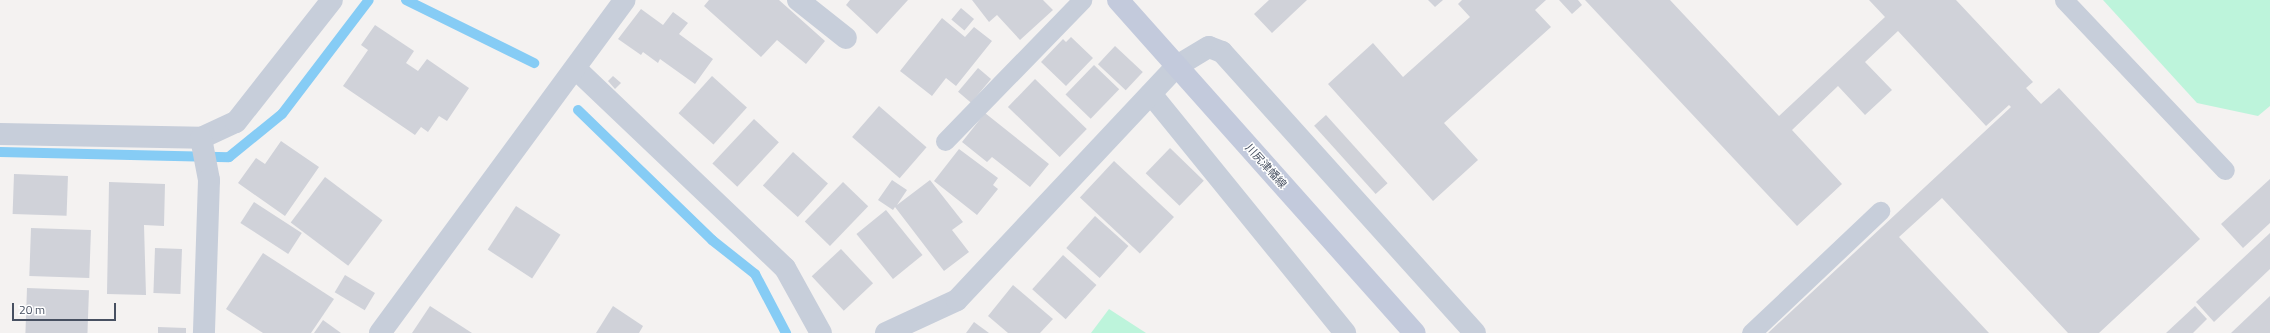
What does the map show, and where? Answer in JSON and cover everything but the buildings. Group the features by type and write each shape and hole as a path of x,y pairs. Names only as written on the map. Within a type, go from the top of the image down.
{"main road":[{"name":"川尻津幡線","path":"1118,0 1415,333"}],"street":[{"path":"0,134 202,142 236,122 332,0"},
{"path":"380,333 577,70 625,0"},
{"path":"798,0 846,38"},
{"path":"886,333 957,300 1177,66 1209,47 1222,52 1475,333"},
{"path":"577,70 785,268 821,333"},
{"path":"1151,94 1345,333"},
{"path":"202,142 209,180 204,333"}],"lane":[{"path":"945,141 1082,0"},
{"path":"2064,0 2225,170"},
{"path":"1751,333 1880,210"}],"green space":[{"path":"2103,0 2270,0 2270,106 2258,116 2197,103"},
{"path":"1109,309 1146,333 1091,333"}],"waterway":[{"path":"0,152 229,157 282,114 369,0"},
{"path":"406,0 534,63"},
{"path":"578,110 712,240 755,274 786,333"}]}
